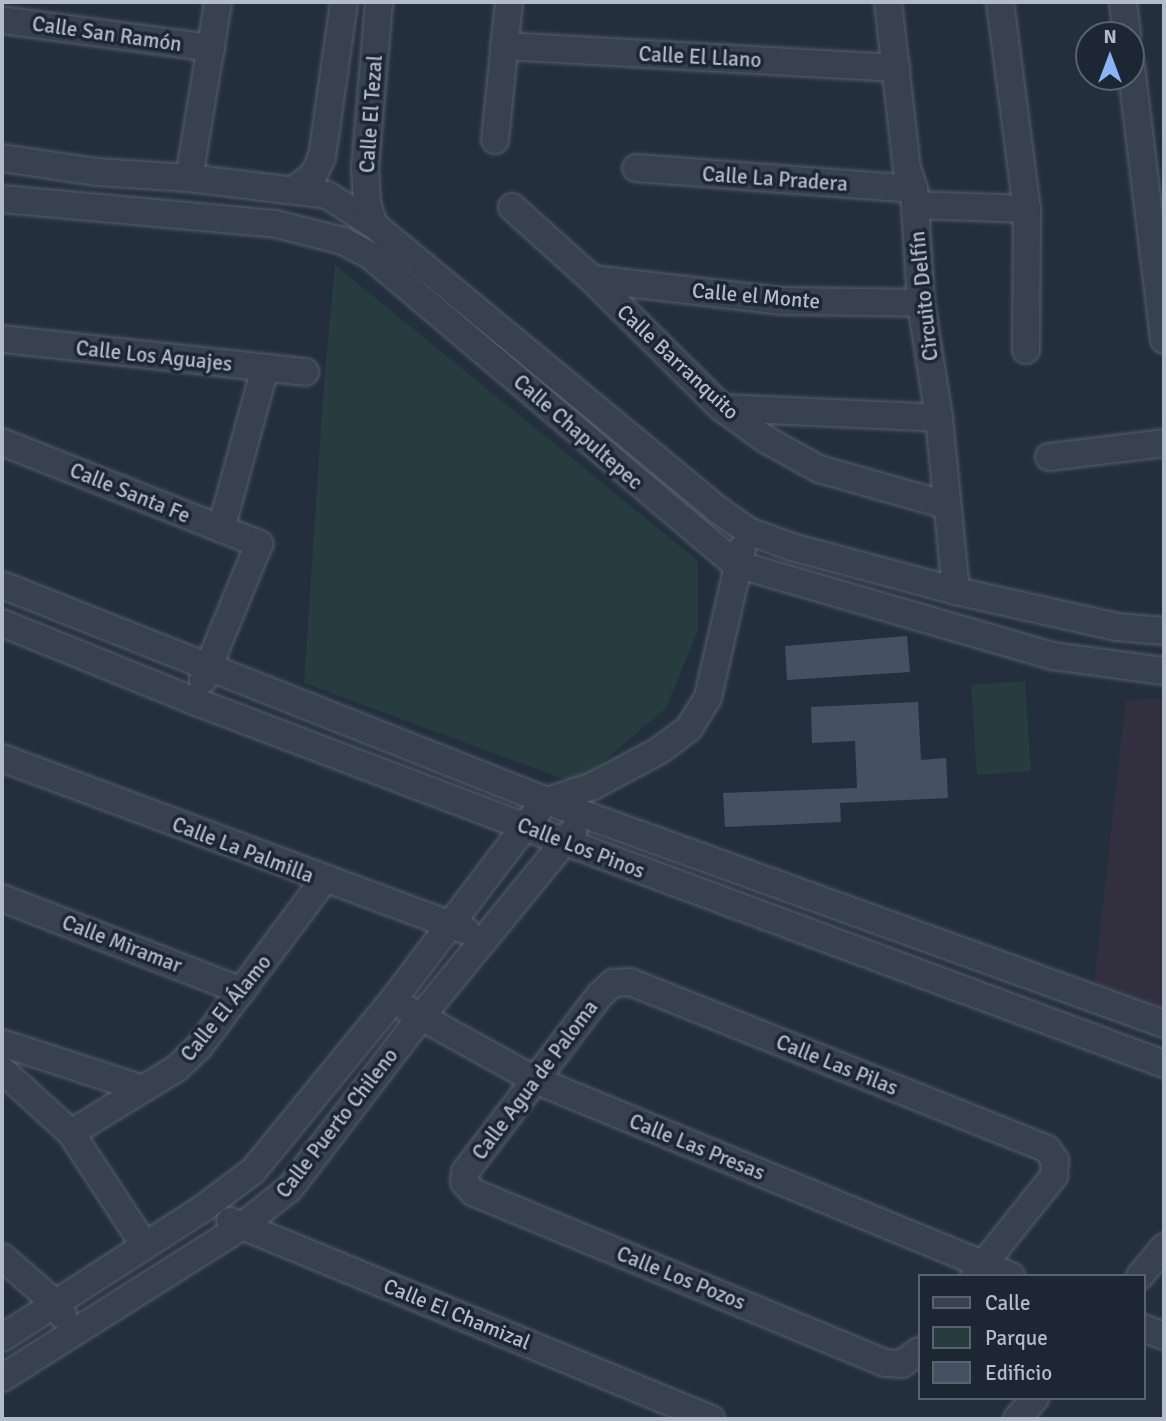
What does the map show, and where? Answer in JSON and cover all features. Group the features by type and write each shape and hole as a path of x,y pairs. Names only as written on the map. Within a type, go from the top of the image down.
{"street":[{"path":"189,178 218,2"},
{"name":"Calle El Tezal","path":"295,189 314,174 322,157 344,2"},
{"name":"Calle El Tezal","path":"374,225 368,203 365,169 379,2"},
{"path":"495,140 509,2"},
{"name":"Circuito Delfín","path":"888,2 907,168 914,197 921,303 939,418 956,591"},
{"path":"1000,2 1027,209 1026,351"},
{"path":"1123,2 1125,21"},
{"name":"Calle San Ramón","path":"2,20 211,48"},
{"name":"Calle El Llano","path":"504,46 896,68"},
{"path":"1135,91 1161,274 1164,340"},
{"name":"Calle Chapultepec","path":"2,158 97,172 189,178 327,195 374,225 748,531 792,547 956,591 1117,627 1164,631"},
{"name":"Calle La Pradera","path":"636,168 1027,209"},
{"path":"134,210 114,200 113,195 120,184 144,175"},
{"name":"Calle Chapultepec","path":"2,199 134,210 310,230 343,241 371,256 736,564 1053,656 1164,671"},
{"name":"Calle Barranquito","path":"512,207 592,279 722,408 782,450 819,469 946,505"},
{"name":"Calle el Monte","path":"592,279 783,301 921,303"},
{"name":"Calle Los Aguajes","path":"2,339 305,372"},
{"path":"221,529 265,368"},
{"path":"722,408 939,418"},
{"name":"Calle Santa Fe","path":"2,442 258,544 208,665"},
{"path":"1049,457 1164,443"},
{"path":"547,801 593,786 660,751 689,728 708,697 724,635 736,564 748,531"},
{"name":"Calle Los Pinos","path":"2,585 547,801 1164,1024"},
{"name":"Calle Los Pinos","path":"2,623 194,701 1164,1064"},
{"path":"194,701 208,665"},
{"name":"Calle La Palmilla","path":"2,758 485,939"},
{"path":"587,815 593,786"},
{"name":"Calle Puerto Chileno","path":"2,1338 202,1209 253,1171 452,926 525,826 547,801"},
{"name":"Calle Puerto Chileno","path":"2,1378 242,1226 290,1188 420,1018 587,815"},
{"name":"Calle El Álamo","path":"71,1133 177,1068 199,1048 324,880"},
{"name":"Calle Miramar","path":"2,898 242,991"},
{"name":"Calle Las Pilas","path":"613,983 630,982 1047,1149 1055,1160 1054,1176 978,1270"},
{"name":"Calle Agua de Paloma","path":"464,1182 465,1172 600,995 613,983"},
{"name":"Calle Las Presas","path":"393,1000 420,1018 535,1080 978,1270 999,1274"},
{"path":"2,1043 144,1089"},
{"path":"2,1070 71,1133 145,1246"},
{"name":"Calle Los Pozos","path":"464,1182 473,1192 885,1363 911,1358"},
{"name":"Calle El Chamizal","path":"202,1209 711,1419"},
{"path":"1142,1274 1164,1247"},
{"path":"2,1257 55,1303 73,1333"},
{"path":"1145,1329 1164,1336"},
{"path":"1017,1419 1033,1400"}],"shaded area":[{"path":"1164,699 1164,1007 1094,982 1126,700"}],"green space":[{"path":"335,265 698,561 698,630 666,708 577,784 304,683 324,383"},
{"path":"1025,681 1031,771 977,775 971,685"}],"building":[{"path":"907,636 910,672 787,680 785,646"},
{"path":"918,702 921,760 946,758 948,798 840,803 841,822 725,827 723,793 857,788 855,741 812,743 811,707"}]}
